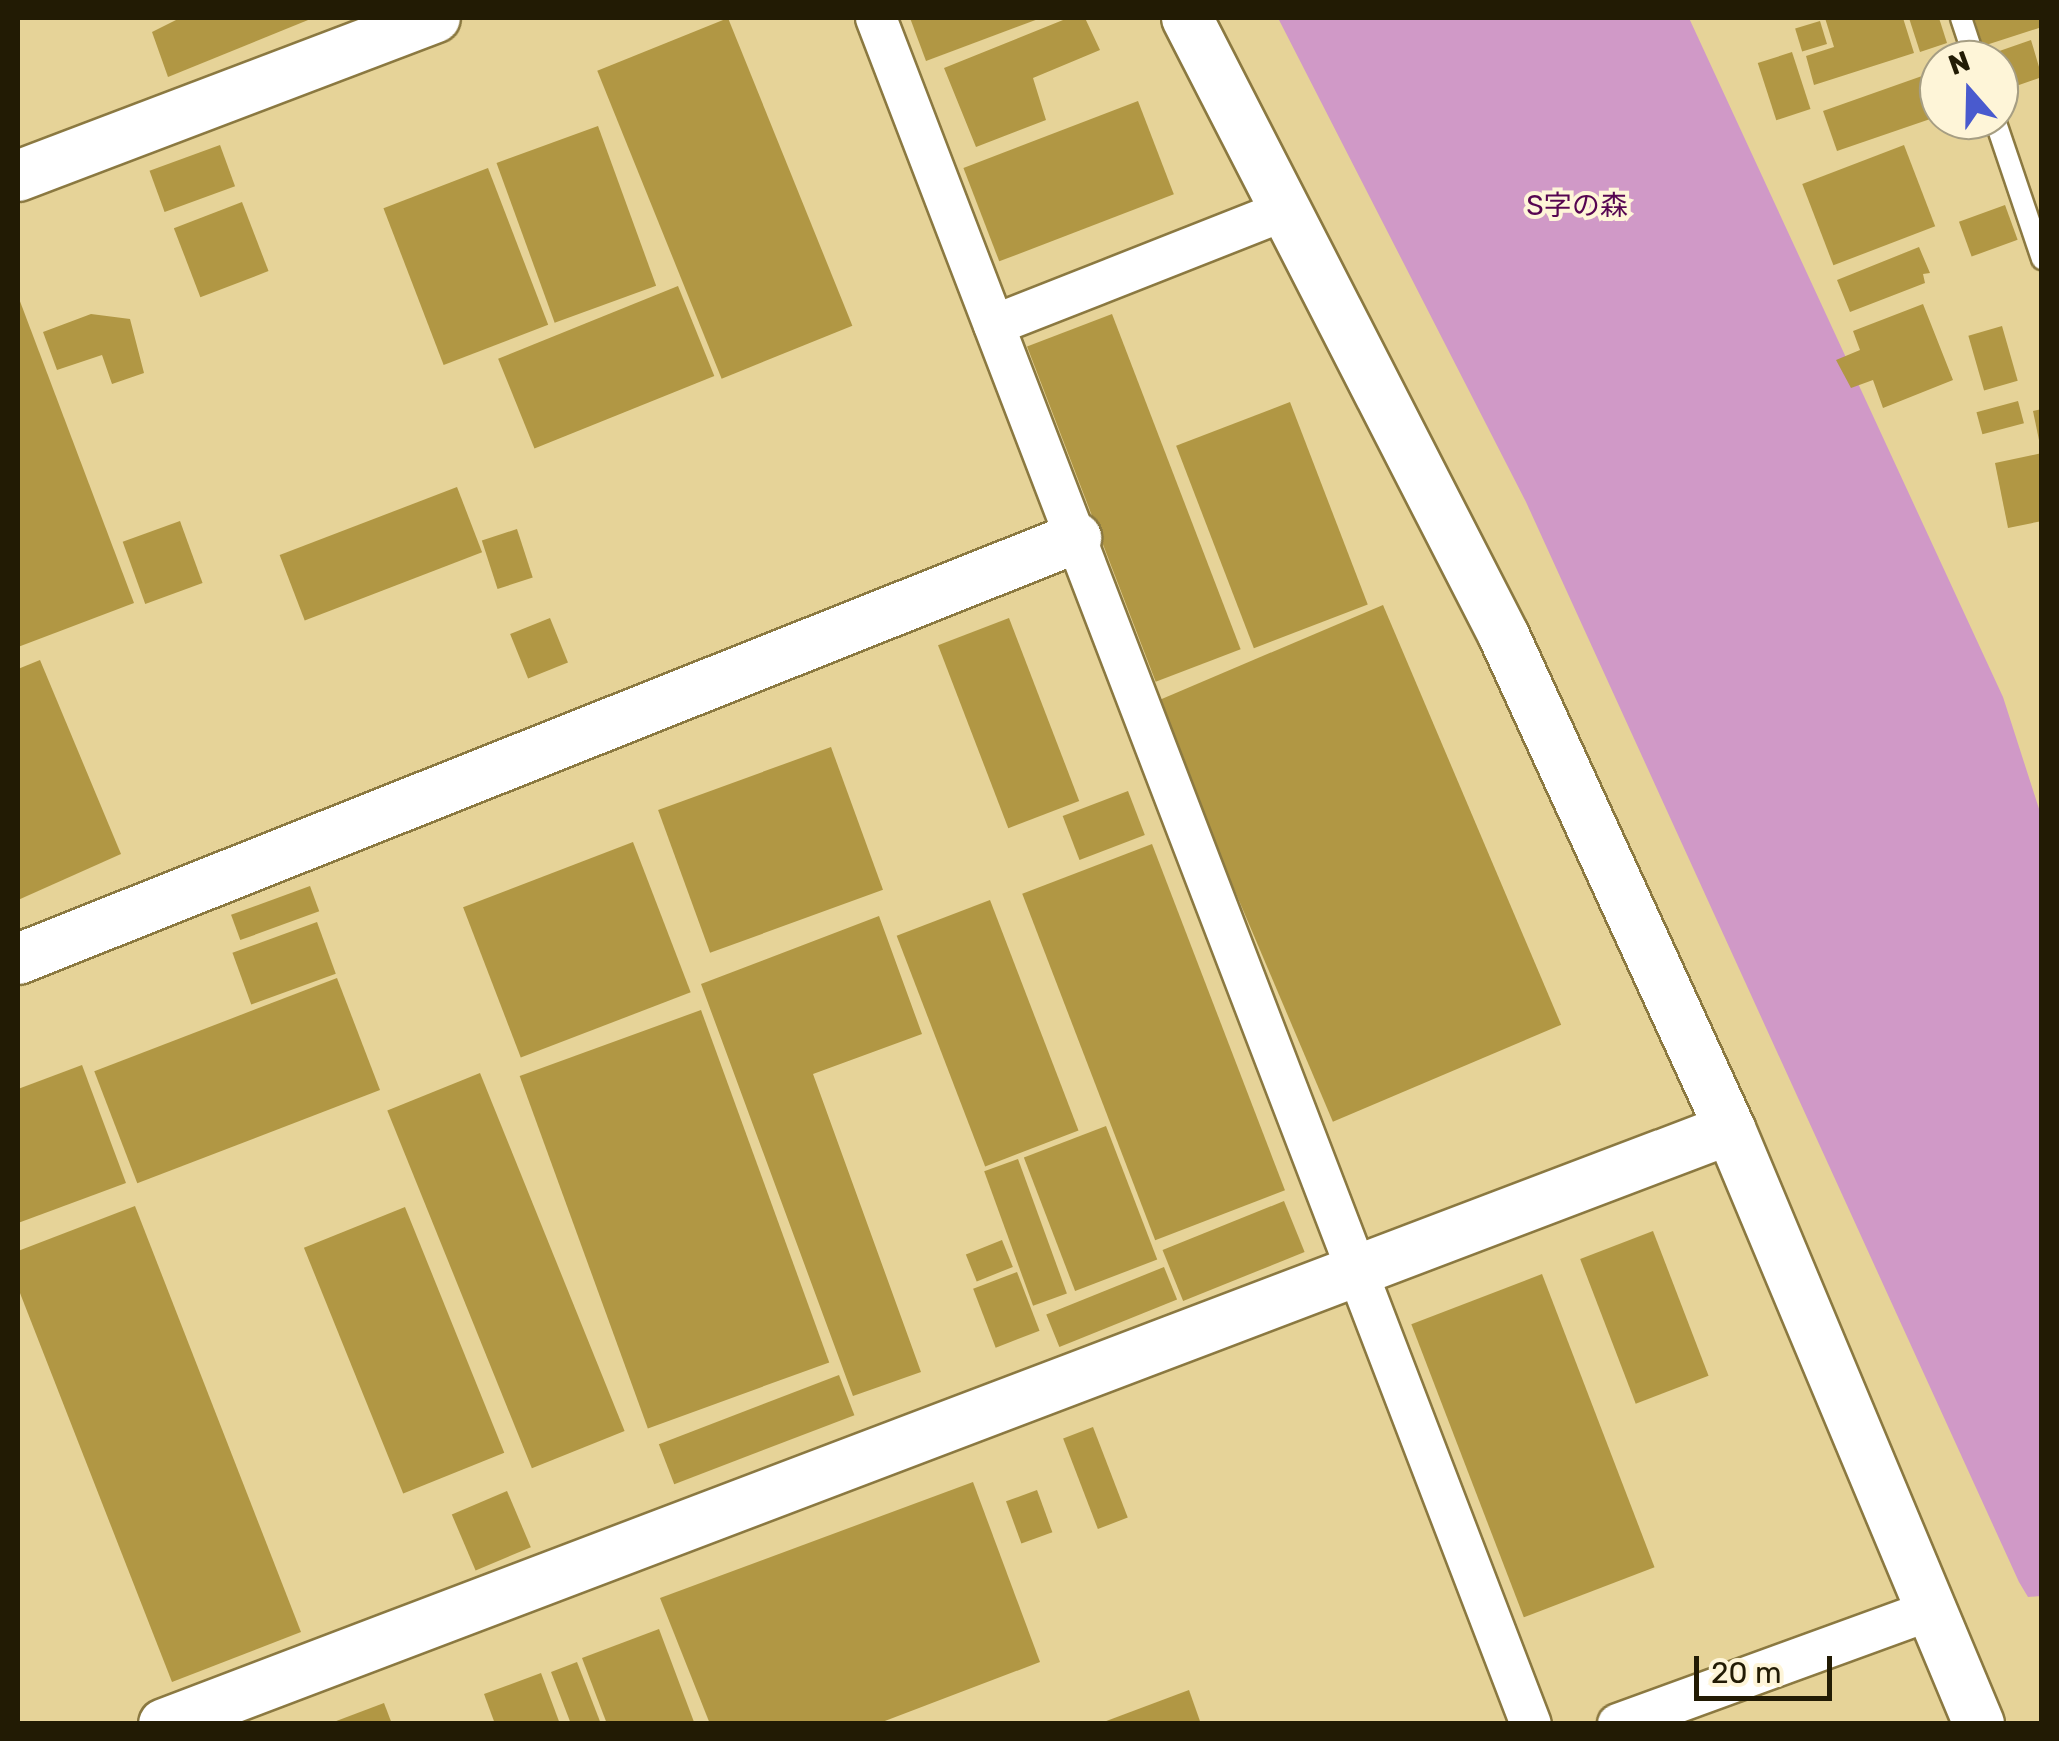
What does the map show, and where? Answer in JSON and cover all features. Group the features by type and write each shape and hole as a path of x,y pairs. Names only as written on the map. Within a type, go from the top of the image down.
{"street":[{"path":"18,176 435,18"},
{"path":"876,18 1531,1724"},
{"path":"1187,18 1504,636 1730,1128 1979,1724"},
{"path":"994,325 1288,209"},
{"path":"18,959 1076,538"},
{"path":"164,1724 1355,1266 1730,1128"},
{"path":"1618,1724 1934,1610"}],"lane":[{"path":"2002,140 2042,259"}],"green space":[{"name":"S字の森","path":"1278,18 1689,18 2003,697 2041,815 2041,1596 2028,1597 2019,1582 1526,502"}],"building":[{"path":"180,18 313,18 168,77 152,32"},
{"path":"728,18 852,326 722,379 597,71"},
{"path":"910,18 1041,18 926,61"},
{"path":"1068,18 1085,18 1100,50 1033,78 1046,120 976,147 944,68"},
{"path":"1825,18 1903,18 1914,53 1814,85 1806,56 1834,47"},
{"path":"1909,18 1939,18 1946,40 1919,40 1919,49"},
{"path":"1974,18 2042,18 2042,27 2002,40 1981,40"},
{"path":"1820,21 1827,44 1802,52 1795,29"},
{"path":"2031,40 2042,77 2019,85 2019,44"},
{"path":"1792,52 1811,109 1776,120 1758,63"},
{"path":"1919,77 1919,123 1837,151 1823,111"},
{"path":"1138,101 1174,194 999,261 963,168"},
{"path":"598,126 656,286 555,323 497,163"},
{"path":"220,145 235,186 165,212 150,171"},
{"path":"1904,145 1935,226 1833,265 1802,184"},
{"path":"488,168 548,325 444,365 383,208"},
{"path":"242,202 269,271 200,297 174,228"},
{"path":"2005,205 2018,240 1972,257 1959,222"},
{"path":"1919,247 1930,273 1923,274 1925,283 1850,312 1837,280"},
{"path":"678,286 714,376 534,449 498,359"},
{"path":"18,296 134,603 18,647"},
{"path":"1923,304 1953,380 1883,408 1873,380 1851,388 1836,360 1860,350 1853,331"},
{"path":"91,314 130,319 144,373 112,384 102,355 57,370 43,332"},
{"path":"1112,314 1241,649 1156,682 1027,347"},
{"path":"2002,326 2018,381 1984,390 1968,336"},
{"path":"2018,401 2024,423 1982,434 1976,412"},
{"path":"1290,402 1368,605 1254,648 1176,446"},
{"path":"2042,409 2042,445 2040,445 2033,411"},
{"path":"2042,453 2042,521 2008,528 1995,463"},
{"path":"457,487 482,552 305,620 280,555"},
{"path":"180,521 203,583 145,604 123,542"},
{"path":"517,529 533,578 498,589 482,540"},
{"path":"1383,605 1561,1025 1333,1122 1155,702"},
{"path":"550,618 568,663 528,679 510,634"},
{"path":"1009,618 1079,801 1008,828 938,645"},
{"path":"40,660 121,854 18,900 18,669"},
{"path":"831,747 883,890 710,953 658,810"},
{"path":"1128,791 1145,835 1079,860 1063,816"},
{"path":"633,842 691,992 521,1058 463,907"},
{"path":"1152,844 1285,1190 1155,1240 1022,894"},
{"path":"310,886 319,911 240,940 231,915"},
{"path":"990,900 1079,1131 985,1166 897,936"},
{"path":"879,916 922,1034 813,1074 921,1372 853,1396 701,984"},
{"path":"317,922 336,974 251,1004 232,953"},
{"path":"337,978 380,1090 137,1183 94,1071"},
{"path":"701,1010 829,1362 648,1428 520,1076"},
{"path":"82,1065 126,1183 18,1223 18,1089"},
{"path":"480,1073 625,1431 532,1468 387,1110"},
{"path":"1106,1126 1157,1260 1075,1291 1024,1158"},
{"path":"1018,1159 1067,1293 1033,1306 984,1171"},
{"path":"1284,1201 1305,1252 1183,1301 1163,1250"},
{"path":"135,1206 301,1632 172,1682 18,1288 18,1251"},
{"path":"405,1207 504,1453 403,1494 304,1248"},
{"path":"1653,1231 1709,1376 1636,1404 1580,1259"},
{"path":"1002,1240 1013,1267 977,1281 966,1255"},
{"path":"1164,1267 1177,1299 1059,1347 1046,1315"},
{"path":"1017,1272 1040,1331 996,1348 973,1289"},
{"path":"1542,1274 1655,1567 1524,1617 1411,1324"},
{"path":"839,1375 854,1415 674,1484 659,1444"},
{"path":"1093,1427 1128,1518 1098,1529 1063,1438"},
{"path":"973,1482 1040,1662 877,1724 710,1724 660,1598"},
{"path":"1037,1490 1052,1532 1021,1544 1006,1501"},
{"path":"507,1491 531,1547 476,1571 452,1514"},
{"path":"659,1629 694,1722 607,1724 582,1658"},
{"path":"577,1662 601,1724 571,1724 551,1672"},
{"path":"541,1673 560,1724 495,1724 484,1694"},
{"path":"1189,1690 1201,1724 1101,1724 1101,1723"},
{"path":"384,1703 392,1724 331,1724 331,1723"}]}
